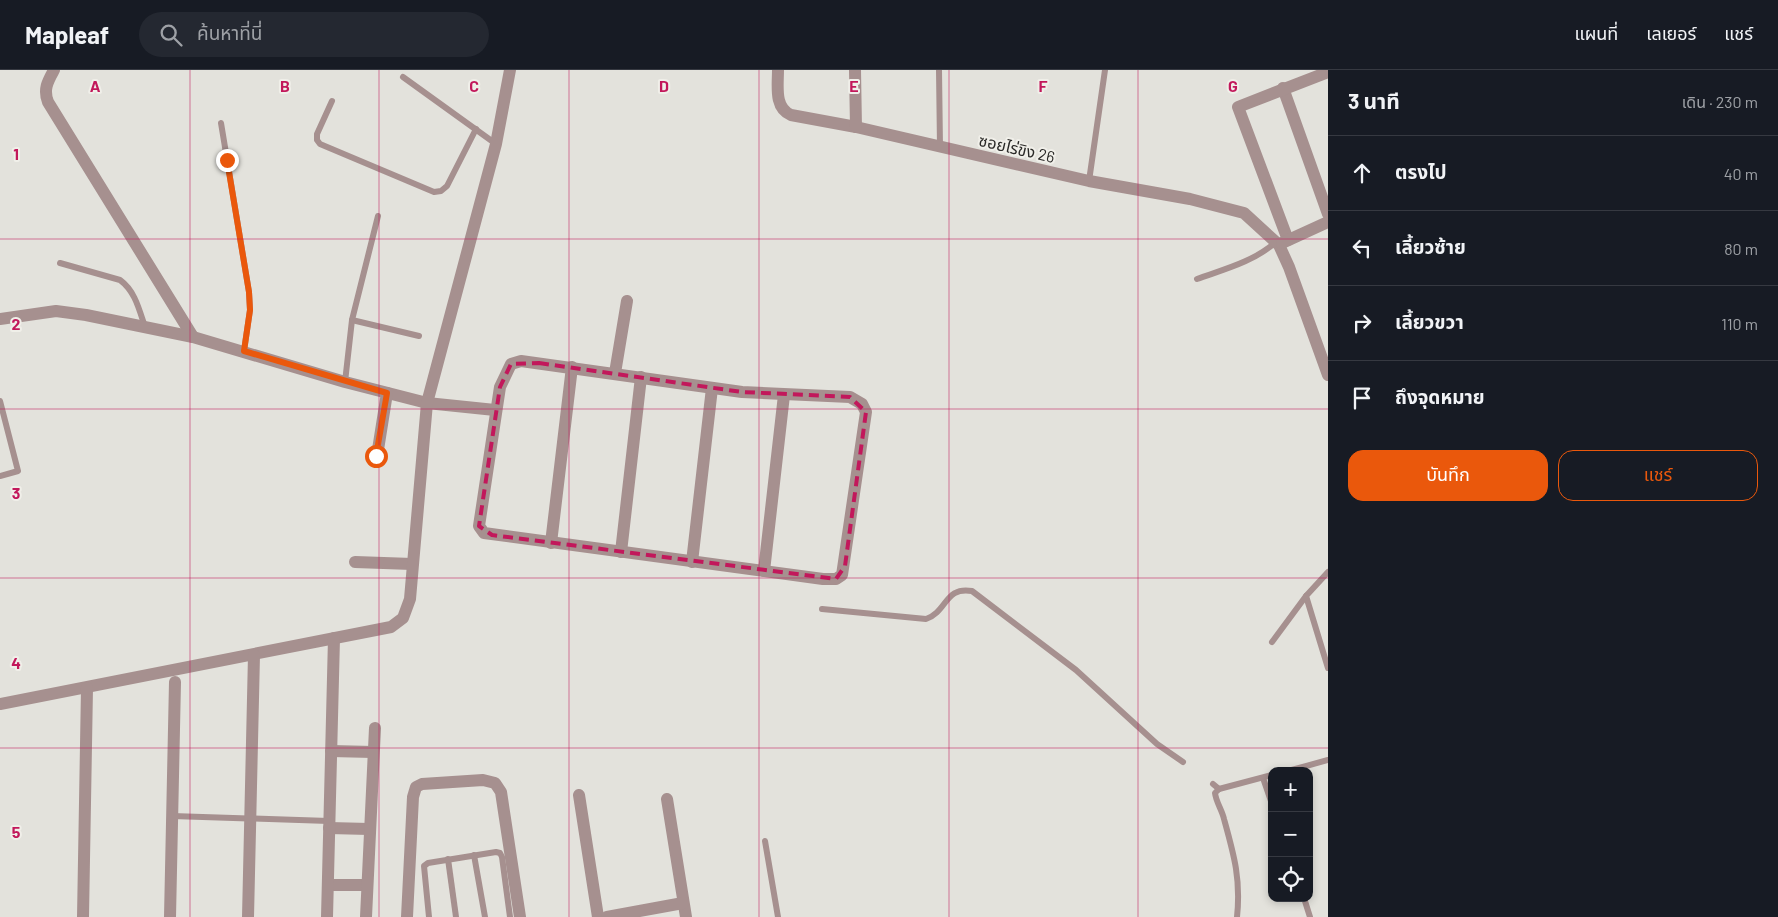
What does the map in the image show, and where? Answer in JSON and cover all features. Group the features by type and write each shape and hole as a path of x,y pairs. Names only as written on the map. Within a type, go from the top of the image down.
{"street":[{"path":"54,70 46,86 45,94 48,102 193,336"},
{"path":"0,704 391,627 404,618 410,599 427,403 496,144 510,70"},
{"name":"ซอยไร่ขิง 26","path":"778,70 780,106 784,112 1089,181 1223,206 1244,213 1281,242 1325,356 1328,375"},
{"path":"855,70 856,127"},
{"path":"1321,73 1241,105 1238,107 1238,111 1281,242 1328,222"},
{"path":"1284,88 1328,214"},
{"path":"615,373 627,301"},
{"path":"0,319 56,312 86,314 193,336 345,382 427,403 495,410"},
{"path":"521,361 572,367 712,388 784,395 850,397 862,404 866,412 842,575 836,579 823,579 484,533 479,526 495,410 500,387 511,364 521,361"},
{"path":"551,543 572,367"},
{"path":"621,552 641,377"},
{"path":"692,562 712,388"},
{"path":"376,456 387,393"},
{"path":"764,572 784,395"},
{"path":"355,562 412,564"},
{"path":"327,917 334,638"},
{"path":"248,917 254,655"},
{"path":"170,917 175,682"},
{"path":"83,917 87,688"},
{"path":"366,917 375,728"},
{"path":"331,750 373,752"},
{"path":"407,917 412,797 416,787 422,784 483,780 495,783 501,792 520,917"},
{"path":"579,795 598,917"},
{"path":"667,800 686,917"},
{"path":"329,824 370,829"},
{"path":"328,885 367,885"},
{"path":"607,917 683,904"}],"lane":[{"path":"939,70 940,147"},
{"path":"1089,181 1105,70"},
{"path":"403,77 496,144"},
{"path":"332,101 317,134 316,140 320,144 434,192 441,191 447,186 476,129"},
{"path":"221,122 249,292 250,310 244,351"},
{"path":"345,382 352,320 378,216"},
{"path":"1197,279 1248,261 1281,242"},
{"path":"60,262 120,280 128,286 134,295 145,326"},
{"path":"352,320 419,336"},
{"path":"0,401 18,471 0,476"},
{"path":"1272,642 1306,596 1328,572"},
{"path":"822,609 926,619 935,616 954,593 962,589 972,591 1076,670 1157,744 1183,762"},
{"path":"1306,596 1328,668"},
{"path":"1303,767 1328,760"},
{"path":"1236,917 1239,890 1238,878 1226,823 1216,799 1216,793 1220,789 1268,776"},
{"path":"1263,778 1268,792"},
{"path":"1213,784 1220,789"},
{"path":"172,816 250,817 329,824"},
{"path":"765,840 778,917"},
{"path":"429,917 424,866 428,863 448,859 500,853 510,917"},
{"path":"474,855 486,917"},
{"path":"448,859 456,917"},
{"path":"1305,902 1310,917"}],"highlighted area":[{"path":"539,363 742,392 850,397 866,412 845,566 836,579 492,535 479,526 500,387 511,364"}],"route":[{"path":"227,160 249,292 250,310 244,351 387,393 376,456"}]}
